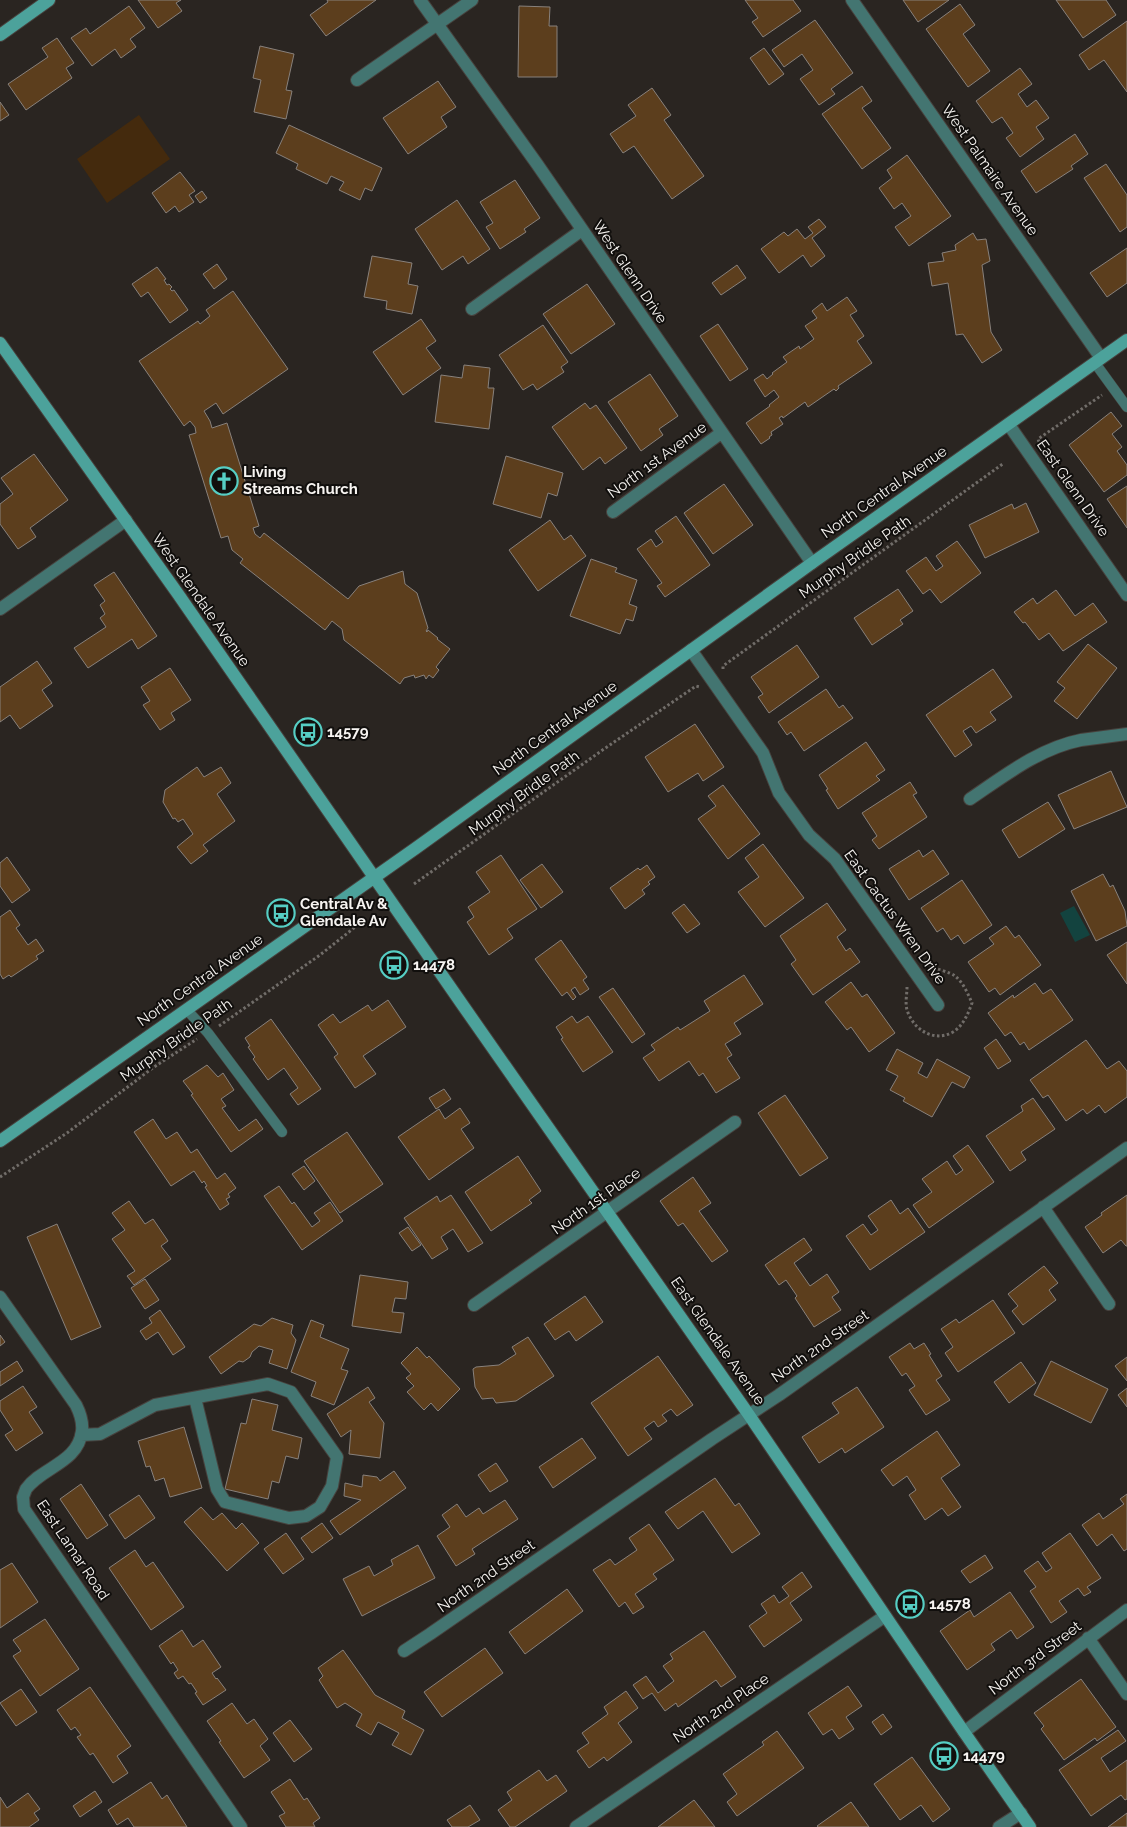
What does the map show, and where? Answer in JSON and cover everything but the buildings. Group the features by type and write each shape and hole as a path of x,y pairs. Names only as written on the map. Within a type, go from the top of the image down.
{"main road":[{"path":"0,35 49,0"},
{"name":"North Central Avenue","path":"0,1141 374,878 812,563 1127,340"},
{"name":"West Glendale Avenue","path":"0,343 126,520 374,878"},
{"name":"East Glendale Avenue","path":"374,878 749,1415 1030,1827"}],"street":[{"name":"West Glenn Drive","path":"420,0 582,230 812,563"},
{"path":"357,80 472,0"},
{"name":"West Palmaire Avenue","path":"852,0 1098,361"},
{"path":"472,309 582,230"},
{"name":"East Glenn Drive","path":"1009,425 1127,595"},
{"name":"North 1st Avenue","path":"613,512 721,433"},
{"path":"0,608 126,520"},
{"name":"East Cactus Wren Drive","path":"692,650 763,753 779,793 809,835 835,859 938,1005"},
{"path":"970,799 1040,754 1080,741 1127,734"},
{"name":"North 1st Place","path":"474,1305 608,1213 735,1122"},
{"name":"North 2nd Street","path":"404,1651 749,1415 1127,1148"},
{"path":"1043,1208 1109,1304"},
{"path":"0,1297 78,1409 82,1424 81,1435 100,1434 155,1406 195,1398 268,1384 291,1392 337,1457 332,1486 320,1507 306,1516 289,1518 225,1502 217,1489 195,1398"},
{"name":"East Lamar Road","path":"81,1435 77,1446 69,1456 27,1487 22,1498 24,1509 241,1827"},
{"name":"North 3rd Street","path":"964,1732 1127,1610"},
{"name":"North 2nd Place","path":"576,1827 885,1616"},
{"path":"1088,1638 1127,1694"},
{"path":"999,1827 1021,1813"}],"lane":[{"path":"1098,361 1127,408"},
{"path":"187,1010 208,1033 282,1132"}],"path":[{"path":"1040,447 1038,439 1113,387"},
{"name":"Murphy Bridle Path","path":"723,670 722,666 1004,463"},
{"name":"Murphy Bridle Path","path":"414,884 696,686"},
{"name":"Murphy Bridle Path","path":"0,1177 67,1133 154,1067 208,1033 320,955 364,920"}],"shaded area":[{"path":"139,115 170,159 107,203 77,159"}],"water":[{"path":"1074,906 1090,935 1075,942 1060,913"}],"place":[{"name":"Living Streams Church","path":"224,481"},
{"name":"14579","path":"308,732"},
{"name":"Central Av & Glendale Av","path":"281,913"},
{"name":"14478","path":"394,965"},
{"name":"14578","path":"910,1604"},
{"name":"14479","path":"944,1756"}]}
